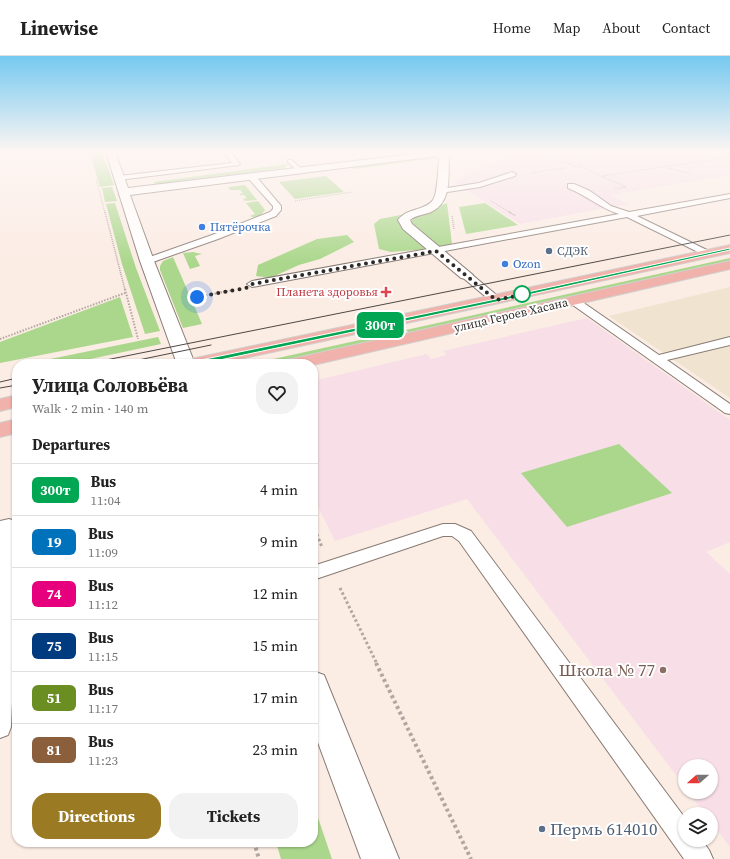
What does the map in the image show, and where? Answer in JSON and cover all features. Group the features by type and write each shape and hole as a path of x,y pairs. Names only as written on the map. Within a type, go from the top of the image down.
{"main road":[{"name":"улица Героев Хасана","path":"215,359 730,249"},
{"name":"улица Героев Хасана","path":"314,359 730,265"},
{"path":"0,405 12,402"},
{"path":"0,430 12,427"}],"street":[{"path":"123,189 146,261 184,359"},
{"path":"441,190 438,202 427,209 409,215 404,220 407,226 466,275"},
{"path":"318,699 380,859"}],"lane":[{"path":"146,261 215,237 267,216 277,210 278,208 276,204 263,189"},
{"path":"441,190 445,189"},
{"path":"579,189 587,193 608,208 627,214 708,254"},
{"path":"252,284 730,196"},
{"path":"466,275 496,300"},
{"path":"574,301 730,410"},
{"path":"658,359 730,341"},
{"path":"0,527 9,525 6,672 0,727"},
{"path":"322,570 443,530 455,530 465,536 678,830"},
{"path":"691,847 700,859"}],"path":[{"path":"98,189 138,339"},
{"path":"470,189 517,217"},
{"path":"276,204 352,192"},
{"path":"197,297 246,288 252,284"},
{"path":"0,339 125,293"},
{"path":"318,550 322,570 471,859"},
{"path":"255,847 259,859"}],"shaded area":[{"path":"466,189 644,189 611,195 628,204 520,224"},
{"path":"730,287 730,398 609,316"},
{"name":"Школа № 77","path":"587,318 730,420 730,542 706,552 730,574 730,847 718,831 718,807 700,807 693,799 718,799 718,759 678,759 678,778 467,499 335,541 318,507 318,380 427,354 431,359 446,355 443,351"}],"green space":[{"path":"102,189 113,189 117,201 105,202"},
{"path":"249,189 257,200 245,201 243,199 247,198 244,195 240,195 243,193 240,190 230,190"},
{"path":"286,189 341,189 344,192 295,199"},
{"path":"258,201 265,210 261,215 255,218 250,216 255,214 246,203"},
{"path":"115,203 136,268 160,331 145,334 122,264 106,204"},
{"path":"447,203 452,244 435,247 409,224 416,216"},
{"path":"485,203 518,225 466,234 459,207"},
{"path":"406,214 402,223 429,249 391,252 379,249 374,224 380,219"},
{"path":"347,235 354,242 320,259 299,265 270,278 256,276 258,265 317,239"},
{"path":"193,252 202,254 195,256 200,266 190,269 183,253"},
{"path":"173,257 202,324 183,328 160,270 160,266 163,261"},
{"path":"730,258 730,261 409,333 406,330"},
{"path":"120,297 133,337 20,359 12,359 12,361 0,363 0,342"},
{"path":"387,334 390,337 291,359 274,359"},
{"path":"158,337 161,344 90,359 50,359"},
{"path":"619,444 672,493 567,527 521,473"},
{"path":"318,818 332,859 281,859 277,847 318,847"}],"tram line":[{"path":"111,359 730,235"},
{"path":"143,359 211,345"},
{"path":"0,382 12,379"},
{"path":"0,388 12,386"}],"bus line":[{"name":"300т","path":"215,359 730,249"}],"place":[{"name":"Пятёрочка","path":"202,227"},
{"name":"СДЭК","path":"549,251"},
{"name":"Ozon","path":"505,264"},
{"name":"Планета здоровья","path":"386,292"},
{"name":"Школа № 77","path":"663,670"},
{"name":"Пермь 614010","path":"542,829"}],"route":[{"path":"197,297 246,288 252,284 436,251 496,300 526,294 522,294"}]}
